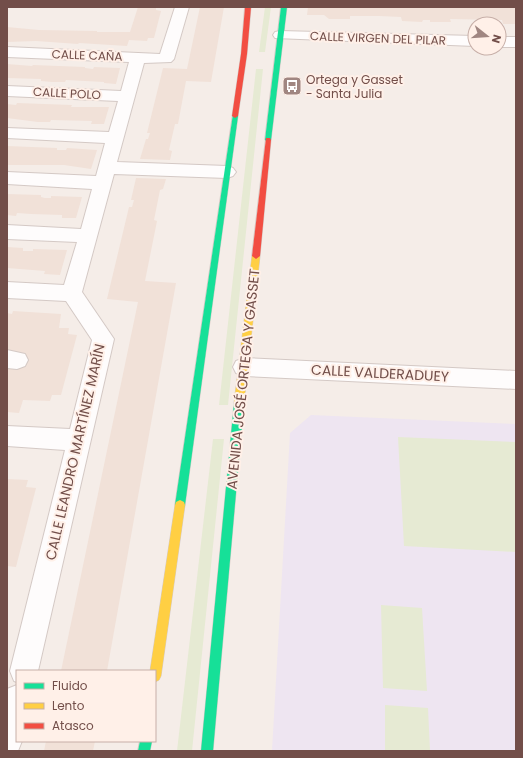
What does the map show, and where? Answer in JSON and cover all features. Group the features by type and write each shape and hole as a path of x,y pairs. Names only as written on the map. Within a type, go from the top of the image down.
{"main road":[{"path":"156,670 246,42 248,7"},
{"name":"AVENIDA JOSÉ ORTEGA Y GASSET","path":"207,751 236,426 244,367 284,7"}],"street":[{"name":"CALLE CAÑA","path":"7,52 166,58 182,7"},
{"name":"CALLE VIRGEN DEL PILAR","path":"280,35 467,41"},
{"path":"7,290 72,293 138,57"},
{"name":"CALLE POLO","path":"7,91 127,96"},
{"path":"7,133 115,138"},
{"path":"7,178 227,172"},
{"path":"7,232 88,236"},
{"name":"CALLE LEANDRO MARTÍNEZ MARÍN","path":"24,670 103,339 72,293"},
{"name":"CALLE VALDERADUEY","path":"244,367 516,380"},
{"path":"7,436 78,440"},
{"path":"7,741 16,703"}],"shaded area":[{"path":"138,7 156,8 156,10 161,11 154,38 148,38 147,41 129,40 127,46 36,41 7,42 7,27 39,30 130,32"},
{"path":"200,7 224,7 211,82 186,81 178,124 175,124 169,150 172,151 170,160 140,159 146,139 148,139 150,133 147,133 163,68 187,69"},
{"path":"308,7 516,7 516,24 507,24 507,16 467,16 467,19 450,19 451,22 430,22 430,20 423,20 422,22 402,21 401,17 350,16 350,19 329,19 324,15 307,15"},
{"path":"7,64 85,67 93,69 94,67 120,68 116,84 66,80 65,82 52,82 41,81 41,79 7,78"},
{"path":"17,103 72,105 71,107 109,107 104,124 91,124 92,121 51,120 50,122 38,122 7,118 7,104 16,105"},
{"path":"7,146 57,148 57,150 66,150 67,148 97,150 91,169 64,165 8,165"},
{"path":"136,178 166,179 163,189 160,190 154,220 157,221 145,281 176,283 107,670 61,670 138,302 107,299 129,207 132,207 134,200 131,200"},
{"path":"7,194 41,195 41,197 45,198 51,198 51,196 82,197 76,218 62,218 62,215 17,213 16,216 7,215"},
{"path":"7,247 23,248 23,251 33,251 33,249 67,250 60,275 44,274 45,271 7,268"},
{"path":"13,311 61,314 59,328 69,328 68,334 77,335 61,395 52,395 50,401 23,400 19,413 7,412 7,313 12,314"},
{"path":"311,415 516,424 516,751 272,751 290,433"},
{"path":"7,479 28,480 26,487 36,488 16,567 7,566"},
{"path":"46,742 95,742 93,751 44,751"}],"green space":[{"path":"265,7 271,7 265,52 259,52"},
{"path":"256,69 263,69 228,405 219,405"},
{"path":"398,437 516,442 516,552 404,546"},
{"path":"213,439 224,439 192,751 177,751"},
{"path":"381,605 422,608 427,691 383,688"},
{"path":"385,705 428,708 430,751 385,751"}],"traffic: fast":[{"path":"268,140 284,7"},
{"path":"180,505 235,116"},
{"path":"207,751 239,403"},
{"path":"144,751 146,742"}],"traffic: slow":[{"path":"239,403 256,256"},
{"path":"156,670 180,505"}],"traffic: jam":[{"path":"235,116 244,54 248,7"},
{"path":"256,256 268,140"}],"place":[{"name":"Ortega y Gasset - Santa Julia","path":"292,86"}]}
